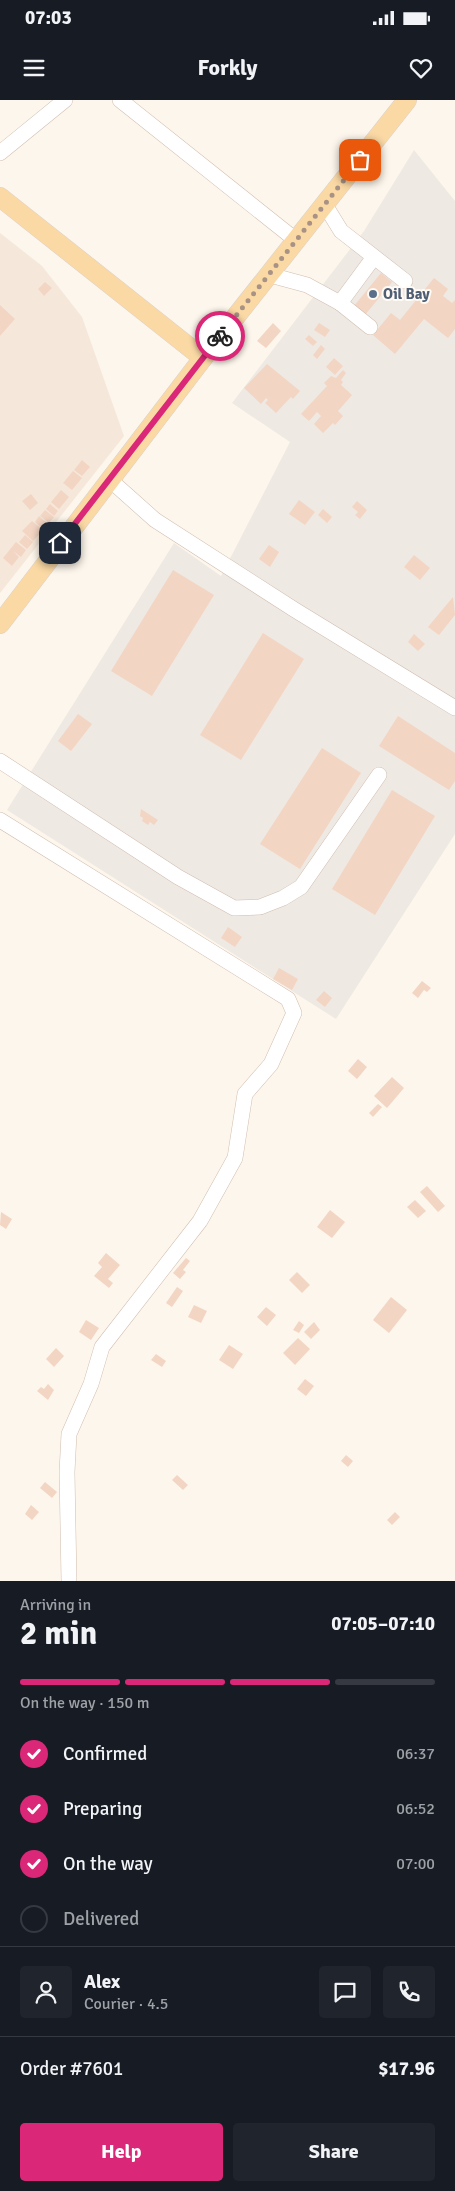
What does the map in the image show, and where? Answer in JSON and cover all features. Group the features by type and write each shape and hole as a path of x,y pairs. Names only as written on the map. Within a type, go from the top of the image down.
{"main road":[{"path":"0,624 109,479 407,100"},
{"path":"0,197 203,358"}],"street":[{"path":"0,153 64,100"},
{"path":"120,100 297,241"},
{"path":"325,205 340,231 405,281"},
{"path":"340,303 374,258"},
{"path":"270,275 307,285 340,303 370,327"},
{"path":"109,479 155,520 295,610 455,708"},
{"path":"0,761 178,877 234,908 260,907 283,898 301,887 378,775"},
{"path":"0,820 288,999 294,1013 271,1064 245,1094 235,1158 200,1221 102,1347 90,1384 70,1434 67,1472 69,1581"}],"shaded area":[{"path":"414,150 455,201 455,834 336,1019 7,810 174,543 221,576 290,442 232,403 364,231"},
{"path":"0,233 42,266 82,317 124,436 0,593"}],"building":[{"name":"Oil Bay","path":"381,273 392,282 365,315 354,306"},
{"path":"434,278 448,289 443,296 452,303 455,300 455,329 448,338 424,319 395,354 373,335 391,313 400,320"},
{"path":"45,282 52,288 44,296 38,289"},
{"path":"0,305 15,319 0,336"},
{"path":"273,323 281,331 266,348 257,341"},
{"path":"319,323 330,330 325,337 314,330"},
{"path":"309,335 317,342 313,346 305,339"},
{"path":"321,345 325,349 317,359 313,355"},
{"path":"334,358 343,366 335,375 326,367"},
{"path":"267,364 300,391 293,399 291,397 276,413 265,403 268,400 266,398 261,404 244,388"},
{"path":"343,370 346,373 341,380 343,382 341,385 352,395 338,411 343,416 335,425 333,423 323,433 314,424 321,416 317,412 309,421 301,414 327,386 324,383 331,376 336,378"},
{"path":"82,460 90,467 82,476 74,470"},
{"path":"73,471 82,478 72,490 63,483"},
{"path":"61,490 69,497 59,509 51,502"},
{"path":"31,494 38,503 30,510 22,501"},
{"path":"299,500 315,512 305,525 289,514"},
{"path":"357,501 367,510 360,519 355,515 358,512 352,507"},
{"path":"50,504 58,511 54,516 46,509"},
{"path":"323,509 332,517 327,523 318,515"},
{"path":"45,510 54,517 49,523 40,516"},
{"path":"39,516 48,524 43,529 35,522"},
{"path":"32,521 43,530 33,541 22,531"},
{"path":"25,535 33,542 27,549 19,542"},
{"path":"16,542 26,550 21,557 13,551 19,557 12,566 3,558"},
{"path":"269,545 279,552 270,567 259,559"},
{"path":"414,555 430,568 420,580 404,567"},
{"path":"173,570 214,595 152,696 111,671"},
{"path":"453,597 455,615 439,635 428,627"},
{"path":"263,633 304,659 241,760 200,735"},
{"path":"414,634 425,644 418,651 408,642"},
{"path":"78,714 92,724 71,751 58,741"},
{"path":"398,716 455,753 455,781 449,790 379,746"},
{"path":"322,748 361,773 300,869 260,844"},
{"path":"392,790 435,816 375,915 332,889"},
{"path":"141,809 158,820 154,825 150,822 148,825 142,821 143,818 140,816"},
{"path":"228,927 242,937 235,947 221,938"},
{"path":"279,968 298,979 292,990 273,979"},
{"path":"422,981 431,988 427,992 424,990 418,998 412,993"},
{"path":"324,991 332,998 325,1007 316,1000"},
{"path":"358,1059 367,1067 357,1079 348,1071"},
{"path":"392,1077 404,1088 387,1108 374,1096"},
{"path":"378,1104 382,1107 373,1117 369,1113"},
{"path":"427,1186 445,1206 438,1212 420,1192"},
{"path":"415,1200 426,1211 418,1218 407,1207"},
{"path":"330,1210 345,1222 332,1238 317,1227"},
{"path":"1,1212 12,1219 6,1229 0,1225"},
{"path":"106,1253 120,1265 108,1279 113,1283 109,1288 94,1276 102,1267 98,1263"},
{"path":"186,1258 190,1261 183,1270 186,1272 180,1279 173,1273"},
{"path":"297,1272 310,1285 302,1293 289,1280"},
{"path":"177,1287 183,1291 172,1307 166,1303"},
{"path":"391,1297 407,1310 389,1333 373,1320"},
{"path":"194,1305 207,1311 201,1323 188,1317"},
{"path":"266,1307 276,1315 267,1326 257,1317"},
{"path":"86,1320 99,1328 91,1340 79,1332"},
{"path":"299,1321 304,1325 299,1333 293,1330"},
{"path":"314,1322 320,1330 311,1339 304,1332"},
{"path":"298,1338 310,1349 295,1365 283,1353"},
{"path":"229,1345 243,1354 233,1369 219,1360"},
{"path":"56,1348 64,1356 54,1367 46,1359"},
{"path":"156,1354 166,1361 162,1367 151,1360"},
{"path":"305,1379 314,1386 306,1396 297,1389"},
{"path":"48,1384 54,1390 48,1400 37,1391 41,1387 44,1389"},
{"path":"346,1455 353,1461 348,1467 341,1461"},
{"path":"177,1475 188,1485 183,1490 172,1480"},
{"path":"45,1482 57,1492 52,1498 40,1488"},
{"path":"31,1505 39,1512 32,1520 25,1514"},
{"path":"395,1512 400,1517 392,1525 387,1520"}],"way so far":[{"path":"220,336 360,160"}],"place":[{"name":"Oil Bay","path":"373,294"}],"route":[{"path":"60,543 220,336"}]}
